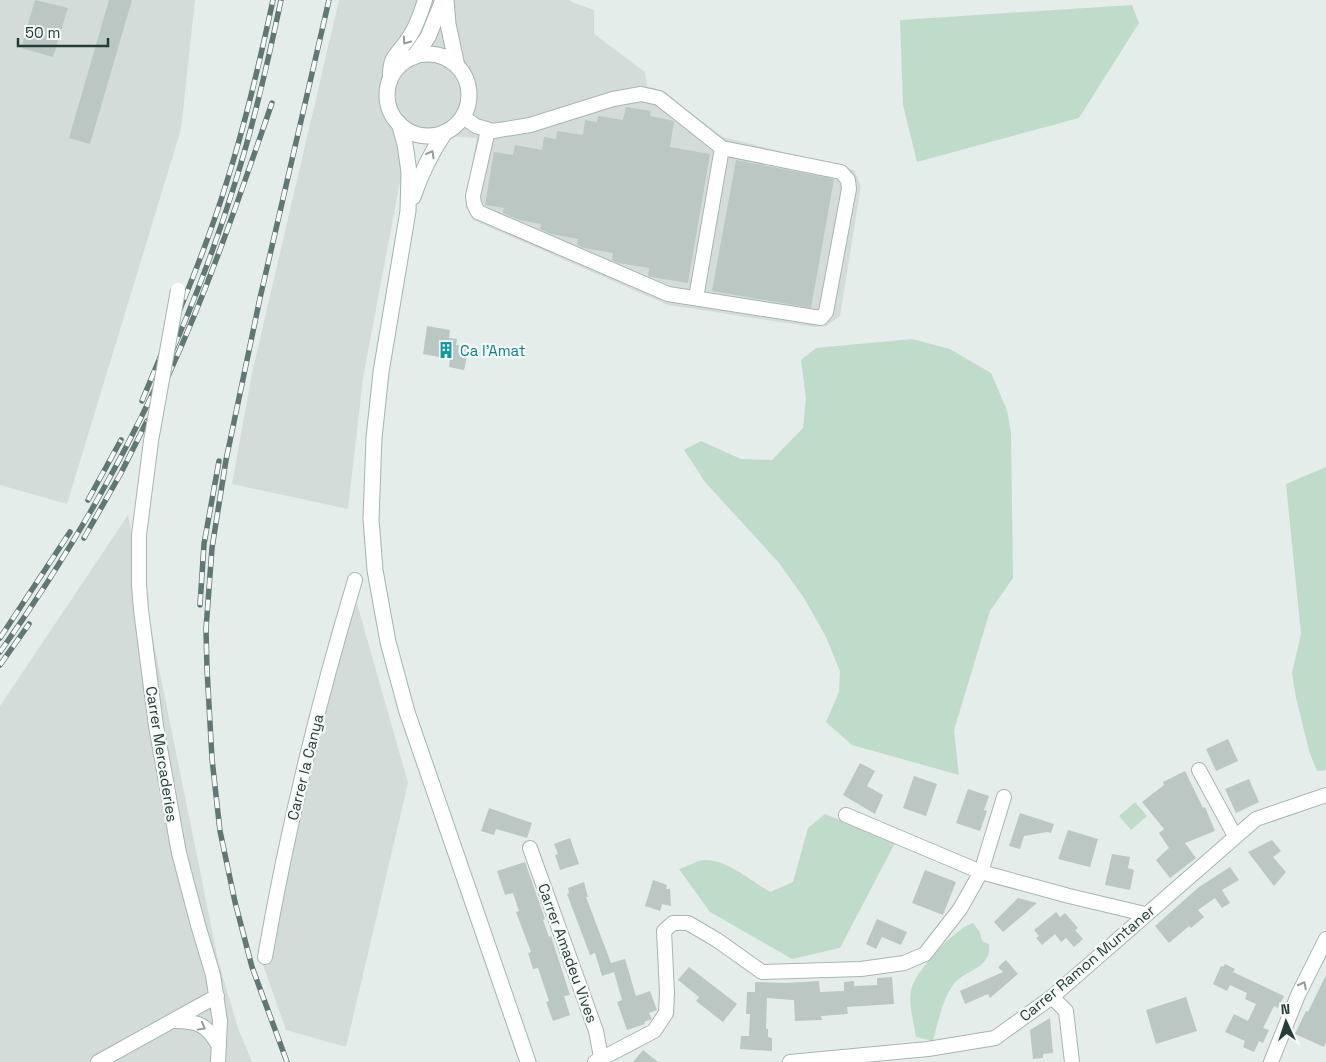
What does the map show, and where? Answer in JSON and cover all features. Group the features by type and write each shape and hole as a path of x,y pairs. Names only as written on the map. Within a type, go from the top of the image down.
{"main road":[{"path":"444,0 428,37 414,56 398,68 390,81 387,92 390,109 404,128 420,135 434,135 445,132"},
{"path":"444,0 457,66"},
{"path":"414,56 425,54 437,55 447,58 457,66 463,74 468,87 469,101 463,117 445,132 431,153 420,174 408,211 382,372 374,438 371,520 375,570 388,642 407,712 528,1062"},
{"path":"399,123 405,144 408,172 408,211"}],"street":[{"path":"390,81 390,67 393,58 415,28 424,0"},
{"path":"463,117 476,126 493,131 530,125 613,99 641,94 659,98 722,148 841,172 848,180 849,189 826,312 821,318 668,294 478,212 473,196 488,130"},
{"path":"696,298 722,148"},
{"name":"Carrer Mercaderies","path":"178,290 151,441 141,511 139,585 156,726 179,853 213,975 217,996 220,1021 219,1055"},
{"name":"Carrer la Canya","path":"265,957 279,878 298,796 340,629 355,580"},
{"path":"1199,770 1235,836"},
{"name":"Carrer Ramon Muntaner","path":"790,1062 929,1055 996,1038 1052,996 1256,819 1326,795"},
{"path":"599,1061 654,1031 666,1013 664,931 672,923 688,923 717,940 762,972 861,969 904,963 925,954 960,909 981,872 1004,797"},
{"path":"846,815 981,872 1145,914"},
{"name":"Carrer Amadeu Vives","path":"530,848 596,1031 599,1061"},
{"path":"1271,1062 1298,995 1326,939"},
{"path":"98,1062 217,996"},
{"path":"1052,996 1066,1011 1072,1062"},
{"path":"174,1021 196,1023 205,1026 211,1033 219,1055"}],"shaded area":[{"path":"0,0 195,0 181,129 67,504 0,485"},
{"path":"339,0 569,0 594,10 594,34 645,72 647,86 666,92 723,137 854,170 861,186 840,316 826,326 814,327 668,305 473,220 466,207 466,196 477,138 409,134 363,378 348,509 232,484 252,373"},
{"path":"128,515 218,960 238,1028 252,1062 0,1062 0,706"},
{"path":"354,593 408,783 346,1047 286,1030 261,959"}],"green space":[{"path":"1132,5 1139,23 1079,118 917,162 903,105 900,20"},
{"path":"912,339 950,349 991,373 1007,410 1011,433 1013,578 990,611 954,730 959,775 852,745 826,722 839,692 840,671 826,637 804,598 779,563 705,482 684,450 701,441 741,459 772,460 803,428 806,398 801,360 816,348"},
{"path":"1326,467 1326,770 1317,771 1309,751 1292,673 1301,634 1286,484"},
{"path":"1135,802 1147,816 1131,830 1119,816"},
{"path":"825,814 895,843 840,948 792,959 710,912 679,869 704,860 721,863 770,892 793,882 808,828"},
{"path":"973,923 980,932 982,941 989,944 989,952 986,959 977,968 958,980 949,991 933,1041 916,1037 910,1002 914,982 928,962 946,942 956,933"}],"building":[{"path":"35,0 68,8 53,57 21,48"},
{"path":"109,0 132,0 90,144 69,138"},
{"path":"626,107 651,111 650,116 674,121 670,147 710,154 688,283 648,276 649,268 618,263 612,260 613,253 584,248 577,245 578,239 551,234 540,229 541,224 519,220 503,213 504,208 485,205 494,152 513,155 515,145 542,150 544,137 556,139 557,131 583,135 585,120 597,122 598,116 623,120"},
{"path":"736,160 834,179 811,308 712,291"},
{"name":"Ca l'Amat","path":"427,326 450,330 449,338 457,339 456,345 469,347 464,370 449,367 450,359 423,354"},
{"path":"1228,739 1238,761 1216,771 1206,749"},
{"path":"860,763 875,771 867,786 883,795 875,814 843,795"},
{"path":"1185,771 1203,808 1205,807 1215,831 1185,843 1196,858 1170,878 1156,860 1169,848 1159,833 1164,829 1142,802 1164,785 1163,782"},
{"path":"914,776 937,784 926,816 903,808"},
{"path":"1249,779 1259,802 1236,813 1225,789"},
{"path":"968,789 989,796 984,810 987,811 980,831 956,823"},
{"path":"489,808 532,823 527,838 496,829 494,835 481,831"},
{"path":"1020,813 1054,824 1051,833 1024,836 1020,849 1009,846"},
{"path":"1068,830 1098,839 1090,867 1058,859"},
{"path":"570,838 579,864 560,870 555,855 558,854 554,844"},
{"path":"1272,840 1281,851 1273,857 1286,872 1274,886 1248,852"},
{"path":"1112,854 1130,857 1128,868 1134,870 1130,890 1105,885"},
{"path":"525,862 545,919 543,920 549,937 551,936 570,995 564,996 570,1015 553,1021 546,1002 549,1001 538,968 533,969 528,953 531,952 516,912 519,911 513,893 505,895 497,871"},
{"path":"1230,867 1239,880 1222,890 1230,903 1222,908 1215,898 1198,910 1204,917 1191,928 1189,926 1169,943 1155,926 1199,887"},
{"path":"925,870 956,882 943,915 912,903"},
{"path":"653,880 667,885 666,889 670,889 671,906 662,904 660,911 645,906"},
{"path":"584,882 588,897 586,897 611,963 625,959 636,996 650,991 657,1010 649,1013 652,1019 644,1022 645,1024 627,1030 617,1002 622,1000 614,972 602,976 595,953 590,955 567,894 569,893 568,888"},
{"path":"1018,898 1037,903 1003,932 994,922"},
{"path":"1056,912 1060,917 1065,913 1078,928 1075,930 1083,939 1074,947 1066,938 1061,942 1055,934 1042,945 1036,938 1039,936 1034,930"},
{"path":"877,919 907,932 901,945 882,937 876,949 866,944"},
{"path":"1006,960 1018,974 990,998 988,994 965,1004 960,991 1003,972 998,967"},
{"path":"1225,964 1235,969 1233,972 1284,996 1278,1008 1274,1006 1263,1028 1269,1030 1263,1043 1259,1041 1254,1052 1243,1047 1245,1041 1225,1032 1234,1014 1248,1021 1256,1004 1245,999 1247,993 1230,985 1227,991 1213,984 1221,966 1223,967"},
{"path":"689,967 737,1004 723,1022 696,1001 699,997 678,980"},
{"path":"1326,975 1326,1042 1324,1047 1295,1034"},
{"path":"892,977 894,1004 847,1007 848,1014 821,1016 822,1020 795,1021 794,1000 767,998 766,1029 768,1029 768,1037 772,1038 772,1051 740,1049 741,1036 749,1036 750,1014 746,1014 747,992 755,992 755,982 819,981 820,992 844,991 844,982 854,981 854,986 877,985 877,978"},
{"path":"1186,997 1197,1031 1156,1044 1146,1010"},
{"path":"1050,1018 1053,1053 1043,1054 1043,1058 1033,1059 1030,1030"},
{"path":"643,1050 658,1062 633,1062"}],"railway":[{"path":"142,401 187,292 218,209 258,68 273,0"},
{"path":"0,652 72,542 105,485 165,368 191,307 235,183 260,92 281,0"},
{"path":"287,1062 252,967 235,902 220,831 212,759 206,629 212,548 226,460 260,298 329,0"},
{"path":"168,376 210,275 272,103"},
{"path":"84,538 121,473 147,421"},
{"path":"88,500 121,440"},
{"path":"200,605 204,544 219,461"},
{"path":"0,638 70,532"},
{"path":"0,665 29,624"}],"place":[{"name":"Ca l'Amat","path":"446,350"}]}
